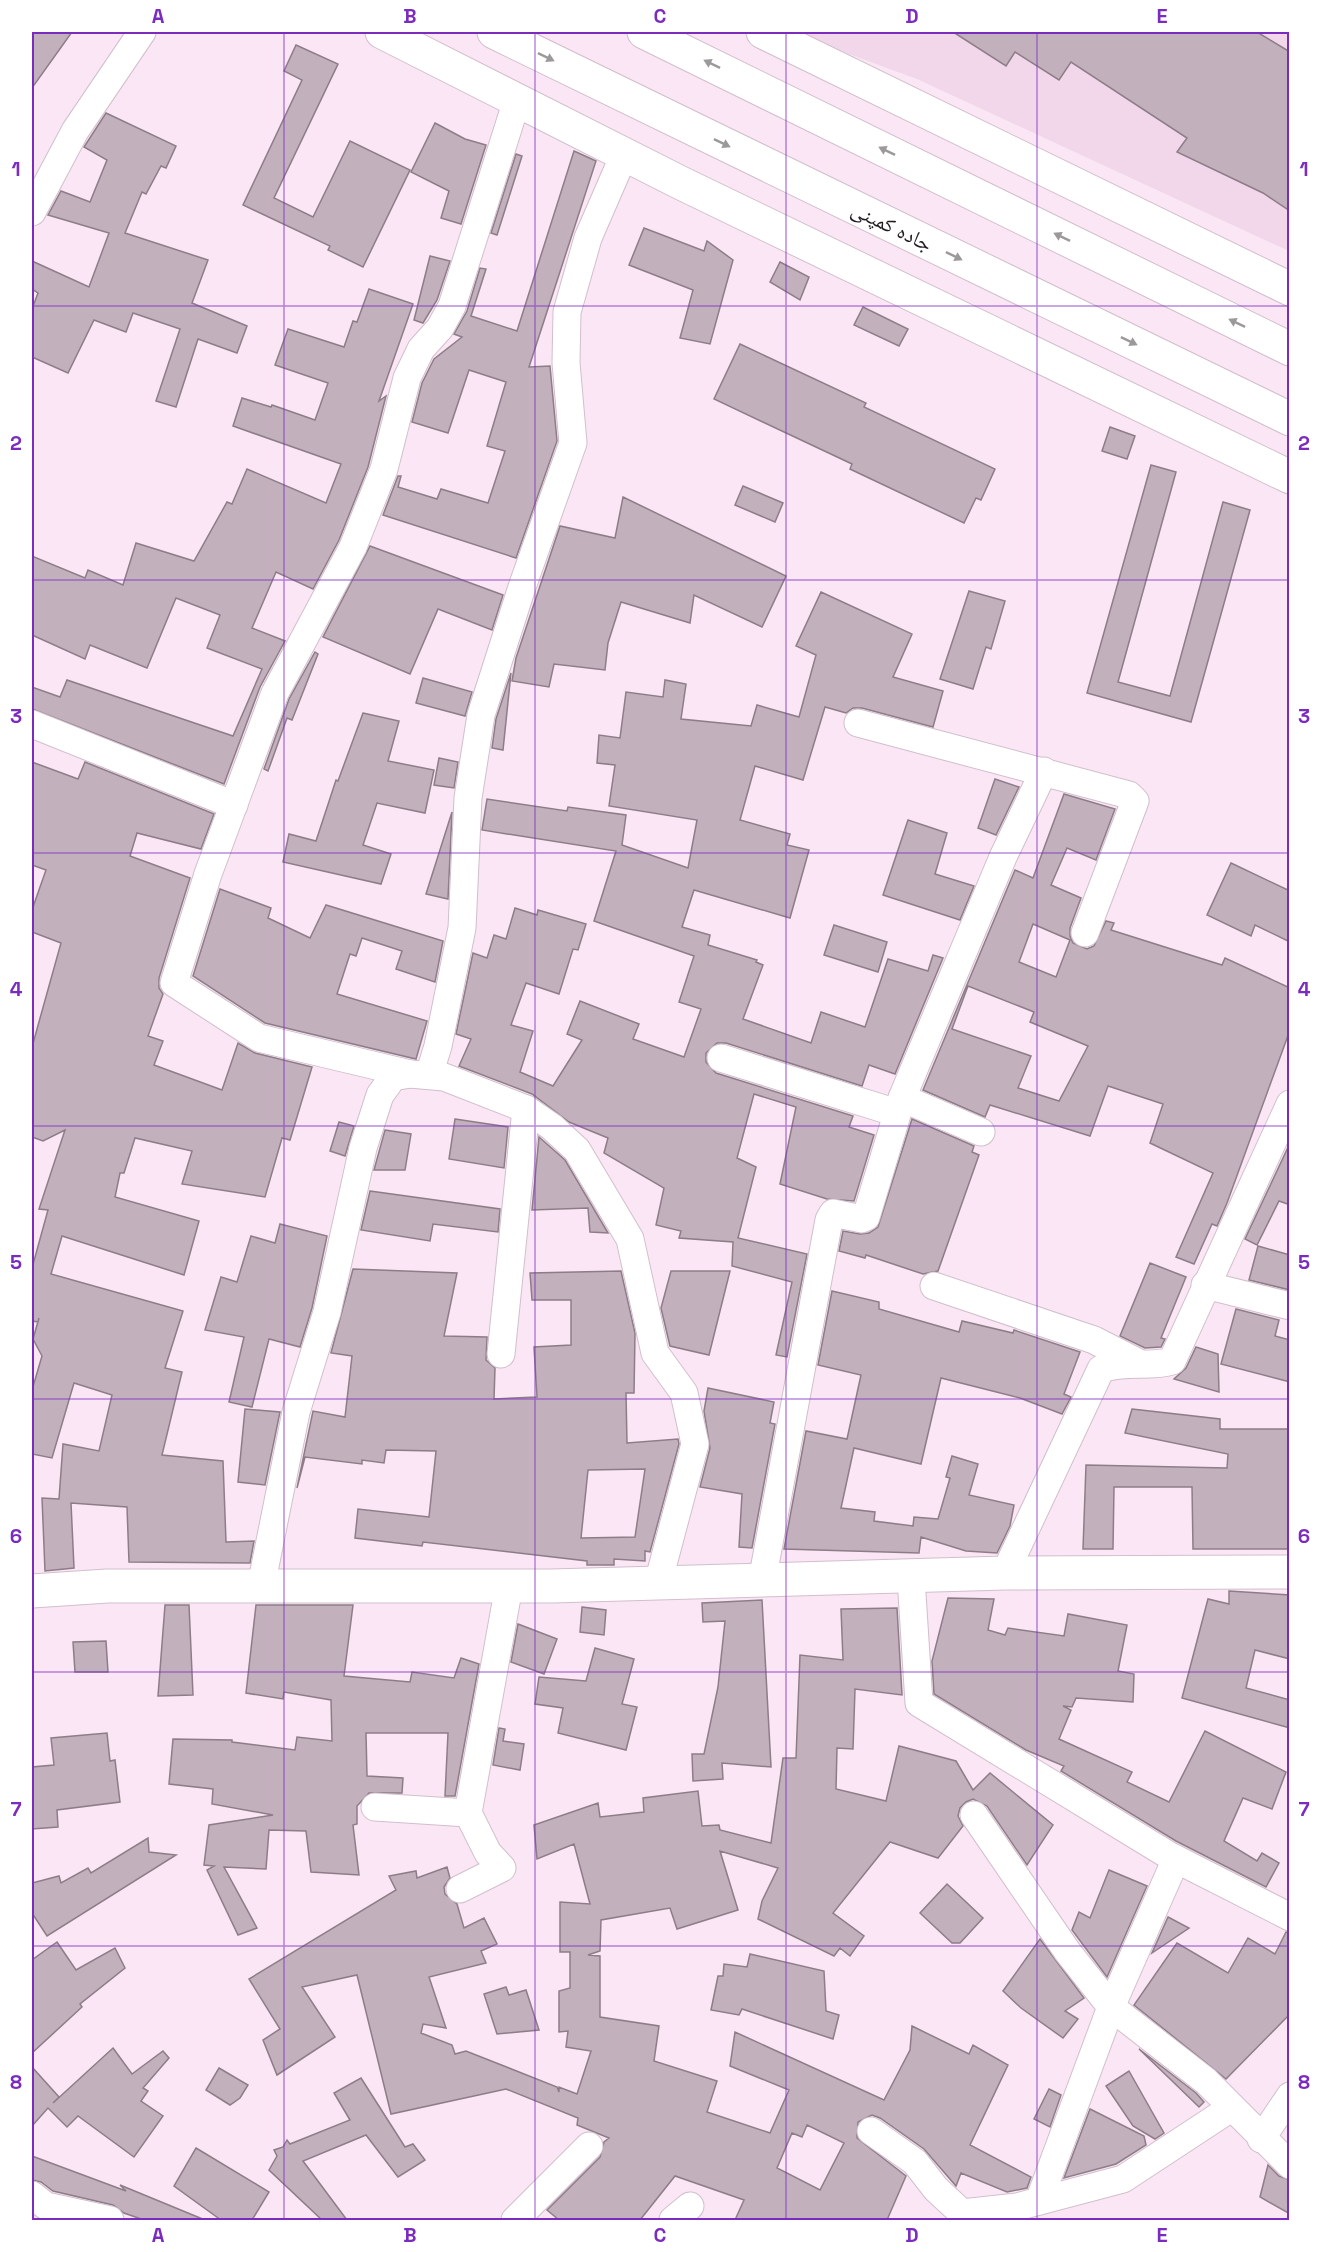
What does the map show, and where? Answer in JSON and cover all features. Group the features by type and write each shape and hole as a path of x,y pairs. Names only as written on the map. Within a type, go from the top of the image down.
{"main road":[{"path":"382,32 624,155 1290,477"},
{"name":"جاده کمپنی","path":"494,32 1290,419"},
{"path":"644,32 1290,349"},
{"path":"763,32 1290,289"},
{"path":"32,1592 107,1586 509,1586 1005,1574 1290,1572"}],"street":[{"path":"32,212 75,131 142,32"},
{"path":"517,100 452,306 440,328 421,350 406,378 384,468 353,547 275,693 208,874 174,983 259,1038 420,1075 444,1077 526,1110 552,1127 577,1150 630,1239 655,1353 684,1393 695,1444 658,1583"},
{"path":"420,1075 438,1046 462,928 468,798 481,716 522,587 573,443 566,363 567,312 588,238 624,155"},
{"path":"858,723 1129,795 1135,801 1085,933"},
{"path":"32,724 234,805"},
{"path":"762,1581 829,1220 833,1213 862,1219 866,1217 900,1106 1003,857 1044,771"},
{"path":"722,1059 900,1106 981,1132"},
{"path":"261,1586 296,1412 327,1312 363,1148 380,1095 393,1077 420,1075"},
{"path":"1005,1574 1101,1369 1114,1364 1138,1363 1157,1366 1172,1361 1290,1104"},
{"path":"501,1354 526,1110"},
{"path":"1205,1285 1290,1306"},
{"path":"934,1286 1094,1340 1138,1363"},
{"path":"911,1578 919,1703 1176,1859 1290,1917"},
{"path":"459,1889 502,1868 488,1853 468,1814 509,1586"},
{"path":"375,1807 468,1814"},
{"path":"974,1815 1067,1951 1111,2007 1206,2081 1231,2108 1243,2117 1261,2139 1290,2165"},
{"path":"1039,2201 1111,2007 1176,1859"},
{"path":"1261,2139 1290,2096"},
{"path":"871,2132 915,2162 936,2189 962,2213 973,2214 1039,2201 1124,2179 1231,2108"},
{"path":"515,2220 589,2146"},
{"path":"32,2195 46,2206 110,2220"}],"shaded area":[{"path":"789,32 1289,32 1289,251 917,79"}],"building":[{"path":"32,32 72,32 32,88"},
{"path":"953,32 1257,32 1290,52 1290,211 1263,193 1177,152 1187,138 1071,62 1059,80 1015,52 1006,66"},
{"path":"296,45 338,64 274,198 313,217 350,141 410,170 363,267 328,250 330,246 243,205 302,80 284,71"},
{"path":"106,113 176,146 166,168 161,166 146,194 142,192 125,233 208,260 192,303 247,326 237,353 198,339 176,407 156,401 180,329 133,313 126,332 94,320 68,373 32,357 32,309 38,293 32,289 32,261 89,287 109,233 48,215 61,191 90,202 107,160 84,147"},
{"path":"435,123 465,139 486,145 461,224 441,218 449,191 411,172"},
{"path":"574,151 596,161 529,367 550,366 557,441 516,558 383,515 398,476 401,476 398,487 437,499 441,489 488,503 505,451 487,446 506,382 469,370 448,433 412,422 422,383 434,359 462,337 454,334 467,311 480,268 486,269 471,316 517,331"},
{"path":"516,154 522,156 497,235 491,233"},
{"path":"644,228 704,251 707,241 733,260 710,344 680,338 693,290 629,265"},
{"path":"430,256 450,261 437,300 423,323 414,320"},
{"path":"780,262 809,277 800,300 770,282"},
{"path":"369,289 413,304 379,401 386,396 368,467 339,540 313,589 276,572 252,628 285,641 260,687 224,784 32,709 32,687 60,697 67,680 233,736 262,669 207,648 220,615 176,598 147,668 90,645 85,659 32,635 32,556 85,578 88,570 123,585 136,543 194,561 227,502 232,504 247,469 326,503 341,464 233,426 242,398 271,407 272,405 315,420 328,383 275,365 288,329 344,347 353,321 357,322"},
{"path":"863,307 908,329 899,346 854,325"},
{"path":"740,344 866,403 864,407 995,469 981,500 976,498 964,523 850,469 852,464 714,399"},
{"path":"1110,427 1135,436 1127,459 1102,451"},
{"path":"1151,465 1176,472 1118,682 1170,696 1223,502 1250,510 1191,722 1087,693"},
{"path":"743,486 783,503 775,522 735,505"},
{"path":"623,497 786,576 762,627 694,595 690,623 621,602 608,643 605,670 554,664 549,687 512,681 516,658 560,526 615,538"},
{"path":"370,546 503,595 492,630 438,609 410,674 323,637"},
{"path":"969,591 1005,601 991,649 986,647 973,689 940,679"},
{"path":"821,592 912,634 893,677 943,691 933,727 862,708 853,708 846,713 825,707 803,780 755,766 740,820 790,834 787,845 809,850 790,918 694,890 682,927 710,935 708,945 757,960 756,962 763,965 743,1019 811,1043 821,1012 865,1027 888,959 928,971 933,955 943,958 895,1074 869,1065 862,1086 726,1043 717,1043 706,1053 706,1062 716,1073 853,1116 849,1127 874,1135 854,1201 827,1199 780,1184 796,1107 754,1094 737,1158 756,1167 738,1238 807,1254 787,1357 776,1355 792,1282 732,1266 733,1242 679,1238 681,1231 656,1225 664,1188 604,1153 608,1138 569,1122 532,1094 459,1066 471,1039 456,1034 473,953 487,958 494,935 506,939 515,908 537,915 538,910 586,924 578,950 573,949 559,994 526,983 511,1025 533,1031 520,1072 553,1086 582,1040 567,1034 580,1001 639,1024 633,1039 684,1057 701,1009 679,1002 694,956 594,921 616,851 482,830 487,799 567,811 568,807 626,815 622,845 688,868 697,820 609,806 615,765 597,763 599,735 620,738 626,692 663,697 665,680 686,684 681,719 751,726 757,705 799,717 816,655 796,646"},
{"path":"315,652 318,654 292,720 287,718 268,771 264,769 289,699"},
{"path":"511,673 503,750 492,748 496,719"},
{"path":"423,678 472,692 465,716 416,703"},
{"path":"363,713 399,721 388,761 434,770 425,813 377,803 363,845 391,854 381,884 283,862 289,834 316,841 336,780 338,781"},
{"path":"439,758 458,762 454,788 434,785"},
{"path":"32,762 78,779 85,762 214,814 201,849 137,833 130,856 190,878 159,978 159,988 163,994 148,1036 163,1041 154,1065 222,1090 238,1043 255,1053 312,1067 290,1140 282,1138 265,1197 182,1184 192,1151 135,1138 124,1173 120,1173 115,1197 199,1221 184,1275 62,1236 51,1274 183,1311 165,1368 182,1372 162,1455 223,1461 226,1542 254,1541 250,1563 129,1562 127,1507 71,1503 74,1568 45,1571 42,1498 59,1499 63,1444 99,1451 112,1395 74,1383 52,1458 32,1454 32,1390 42,1356 33,1339 38,1322 32,1321 32,1268 48,1210 39,1209 65,1130 43,1141 32,1137 32,1047 61,943 32,932 32,910 46,870 32,865"},
{"path":"995,779 1019,787 996,835 978,828"},
{"path":"1064,794 1115,809 1096,860 1067,848 1051,885 1081,898 1070,928 1073,943 1087,949 1094,946 1106,921 1114,923 1111,930 1222,965 1225,958 1290,988 1290,1030 1227,1203 1217,1226 1212,1224 1194,1264 1176,1257 1213,1173 1150,1143 1163,1104 1108,1086 1090,1136 990,1105 985,1117 923,1090 1015,870 1033,878","holes":["1033,924 1070,940 1056,977 1019,962","968,986 1034,1012 1030,1022 1088,1046 1059,1101 1018,1088 1031,1056 952,1029"]},
{"path":"452,812 448,899 426,894"},
{"path":"908,820 947,833 935,874 974,886 960,920 883,895"},
{"path":"1231,863 1290,891 1290,942 1255,925 1251,936 1207,915"},
{"path":"220,889 271,908 268,918 310,938 326,905 443,941 435,982 396,969 402,951 362,938 356,956 350,954 337,994 427,1021 416,1059 265,1023 193,976"},
{"path":"834,925 887,942 878,972 824,955"},
{"path":"455,1119 508,1127 504,1168 449,1159"},
{"path":"912,1119 974,1146 972,1152 979,1155 938,1271 923,1274 866,1255 865,1258 839,1251 843,1231 869,1233 878,1227"},
{"path":"339,1122 354,1126 345,1156 330,1151"},
{"path":"385,1130 411,1134 405,1170 374,1170"},
{"path":"539,1137 565,1160 608,1233 590,1232 588,1208 532,1210"},
{"path":"1290,1143 1290,1205 1279,1201 1257,1245 1245,1239"},
{"path":"370,1191 500,1209 498,1232 433,1224 430,1241 361,1230"},
{"path":"280,1224 327,1236 312,1308 300,1347 269,1339 252,1407 229,1402 244,1337 205,1330 221,1277 237,1282 251,1236 275,1243"},
{"path":"1258,1246 1290,1255 1290,1290 1249,1280"},
{"path":"1150,1263 1186,1277 1161,1338 1165,1339 1161,1347 1145,1348 1120,1336"},
{"path":"353,1269 457,1273 444,1336 487,1337 486,1360 495,1368 494,1399 537,1397 534,1347 571,1345 571,1300 532,1300 530,1273 621,1271 635,1333 634,1393 626,1393 627,1443 678,1439 679,1444 650,1552 645,1551 645,1561 614,1559 614,1565 587,1565 587,1561 423,1542 422,1546 355,1538 358,1509 429,1517 436,1451 386,1450 384,1463 362,1460 362,1464 305,1457 297,1488 313,1411 345,1417 352,1356 331,1353","holes":["645,1469 635,1537 581,1538 588,1470"]},
{"path":"671,1271 730,1271 709,1355 670,1346 661,1308"},
{"path":"832,1291 879,1302 879,1309 959,1332 962,1321 1013,1333 1014,1330 1080,1352 1064,1394 1071,1397 1062,1414 1020,1398 941,1378 921,1464 854,1448 841,1508 875,1512 874,1521 913,1526 914,1517 938,1519 950,1478 946,1477 952,1456 978,1464 969,1495 1014,1505 1010,1526 997,1553 966,1551 921,1537 919,1553 784,1549 806,1431 847,1439 861,1375 818,1365"},
{"path":"1236,1309 1279,1320 1275,1336 1290,1340 1290,1382 1221,1364"},
{"path":"1196,1347 1218,1354 1219,1392 1174,1379 1186,1368"},
{"path":"708,1388 774,1402 770,1423 775,1424 752,1548 739,1547 742,1494 700,1487 710,1448 704,1411"},
{"path":"245,1409 280,1412 265,1485 238,1482"},
{"path":"1132,1409 1220,1419 1220,1429 1290,1429 1290,1549 1193,1549 1192,1487 1114,1487 1113,1549 1083,1549 1086,1465 1227,1468 1228,1454 1125,1433"},
{"path":"1229,1591 1290,1595 1290,1659 1255,1650 1246,1688 1290,1700 1290,1728 1182,1698 1208,1599 1229,1604"},
{"path":"948,1598 994,1599 988,1630 1005,1635 1008,1628 1064,1636 1068,1614 1127,1625 1118,1671 1134,1674 1133,1702 1076,1698 1072,1707 1063,1706 1071,1710 1059,1739 1132,1772 1127,1782 1169,1802 1205,1731 1286,1772 1272,1809 1243,1798 1224,1841 1257,1861 1262,1853 1279,1863 1266,1887 1176,1841 1061,1771 1064,1766 1026,1750 934,1694 932,1661"},
{"path":"762,1600 771,1767 722,1763 723,1779 693,1781 692,1754 704,1754 718,1687 725,1621 703,1622 702,1603"},
{"path":"165,1605 189,1605 193,1695 158,1696"},
{"path":"256,1605 353,1605 344,1676 410,1682 412,1672 454,1678 461,1658 479,1664 455,1796 445,1796 448,1733 366,1733 367,1776 403,1778 402,1793 369,1793 357,1806 357,1824 353,1825 359,1875 311,1872 306,1831 269,1830 266,1869 224,1867 257,1928 238,1935 207,1870 214,1866 204,1865 209,1825 273,1815 212,1804 213,1789 169,1784 173,1739 232,1740 232,1742 295,1750 297,1737 332,1741 331,1700 284,1692 283,1699 246,1693"},
{"path":"582,1607 606,1610 604,1635 580,1632"},
{"path":"897,1608 902,1695 855,1689 853,1749 837,1748 836,1789 886,1801 899,1746 956,1761 973,1790 990,1773 1053,1825 1027,1865 987,1806 973,1799 960,1808 958,1816 963,1826 938,1858 890,1842 833,1913 864,1936 850,1956 840,1948 834,1956 758,1919 762,1901 778,1868 720,1851 738,1910 677,1929 670,1908 601,1920 600,1951 588,1955 600,1956 600,2017 659,2026 654,2061 717,2081 707,2112 770,2133 789,2090 730,2066 735,2032 884,2100 910,2050 912,2026 969,2054 973,2045 1008,2065 970,2145 1031,2177 1027,2188 1007,2192 961,2173 956,2186 924,2149 880,2118 872,2115 858,2122 857,2138 906,2176 887,2220 735,2220 744,2200 675,2176 640,2220 559,2220 547,2210 600,2157 604,2142 609,2138 577,2125 578,2118 506,2089 391,2114 357,1975 302,1987 335,2037 277,2075 263,2040 280,2029 249,1979 396,1890 389,1876 416,1871 417,1878 447,1867 450,1878 444,1887 445,1894 457,1904 464,1928 484,1918 497,1944 481,1951 486,1963 429,1977 446,2028 423,2024 421,2033 452,2045 455,2054 466,2051 557,2087 559,2092 559,2087 577,2094 591,2051 566,2047 568,2031 559,2032 559,1991 570,1988 570,1952 560,1952 560,1902 590,1904 574,1844 537,1859 534,1825 598,1803 600,1817 644,1812 643,1798 698,1791 702,1826 719,1825 720,1830 771,1843 783,1758 796,1758 800,1655 843,1660 841,1609","holes":["807,2125 844,2143 820,2190 777,2168 792,2133 802,2137"]},
{"path":"518,1624 557,1639 544,1674 511,1662"},
{"path":"106,1641 108,1672 75,1672 73,1642"},
{"path":"595,1648 634,1659 622,1704 637,1707 626,1750 558,1733 563,1708 535,1704 539,1677 586,1681"},
{"path":"499,1728 505,1729 503,1741 524,1744 520,1770 493,1765"},
{"path":"107,1733 110,1761 115,1760 120,1802 57,1810 58,1827 32,1829 32,1767 54,1765 51,1738"},
{"path":"148,1838 149,1852 176,1855 47,1936 32,1913 32,1883 59,1876 61,1883 88,1868 91,1873"},
{"path":"1109,1870 1147,1886 1107,1977 1072,1930 1079,1912 1090,1918"},
{"path":"947,1884 983,1918 960,1943 952,1943 920,1913"},
{"path":"1168,1917 1189,1928 1152,1953"},
{"path":"1286,1932 1290,1933 1290,2014 1226,2079 1134,2005 1177,1943 1228,1973 1248,1938 1275,1954"},
{"path":"1040,1939 1084,1998 1065,2011 1078,2019 1063,2038 1021,2008 1003,1991"},
{"path":"57,1942 76,1970 115,1948 125,1968 80,2004 82,2007 32,2053 32,1960"},
{"path":"750,1954 824,1971 826,2011 839,2015 833,2039 742,2009 739,2015 711,2010 718,1976 723,1976 724,1964 747,1967"},
{"path":"506,1987 509,1995 526,1990 539,2030 497,2034 484,1994"},
{"path":"113,2048 132,2074 163,2051 169,2058 143,2088 148,2091 141,2101 163,2116 134,2157 78,2116 67,2127 48,2108 32,2126 32,2067 59,2097 53,2103"},
{"path":"1139,2049 1196,2093 1204,2102 1199,2107"},
{"path":"219,2068 248,2085 240,2098 230,2105 206,2090"},
{"path":"1129,2071 1164,2133 1155,2139 1133,2126 1106,2086"},
{"path":"361,2078 405,2147 413,2144 425,2160 398,2177 366,2135 303,2161 347,2220 322,2220 269,2170 277,2156 274,2150 283,2147 287,2140 290,2144 350,2120 334,2093"},
{"path":"1049,2089 1061,2095 1050,2127 1034,2119"},
{"path":"1090,2109 1144,2136 1146,2145 1116,2164 1064,2178"},
{"path":"196,2148 269,2192 252,2220 221,2220 174,2186"},
{"path":"32,2156 126,2191 120,2185 205,2220 144,2220 124,2213 113,2205 53,2191 41,2182 32,2180"},
{"path":"1268,2165 1279,2176 1290,2180 1290,2214 1260,2197"}]}
